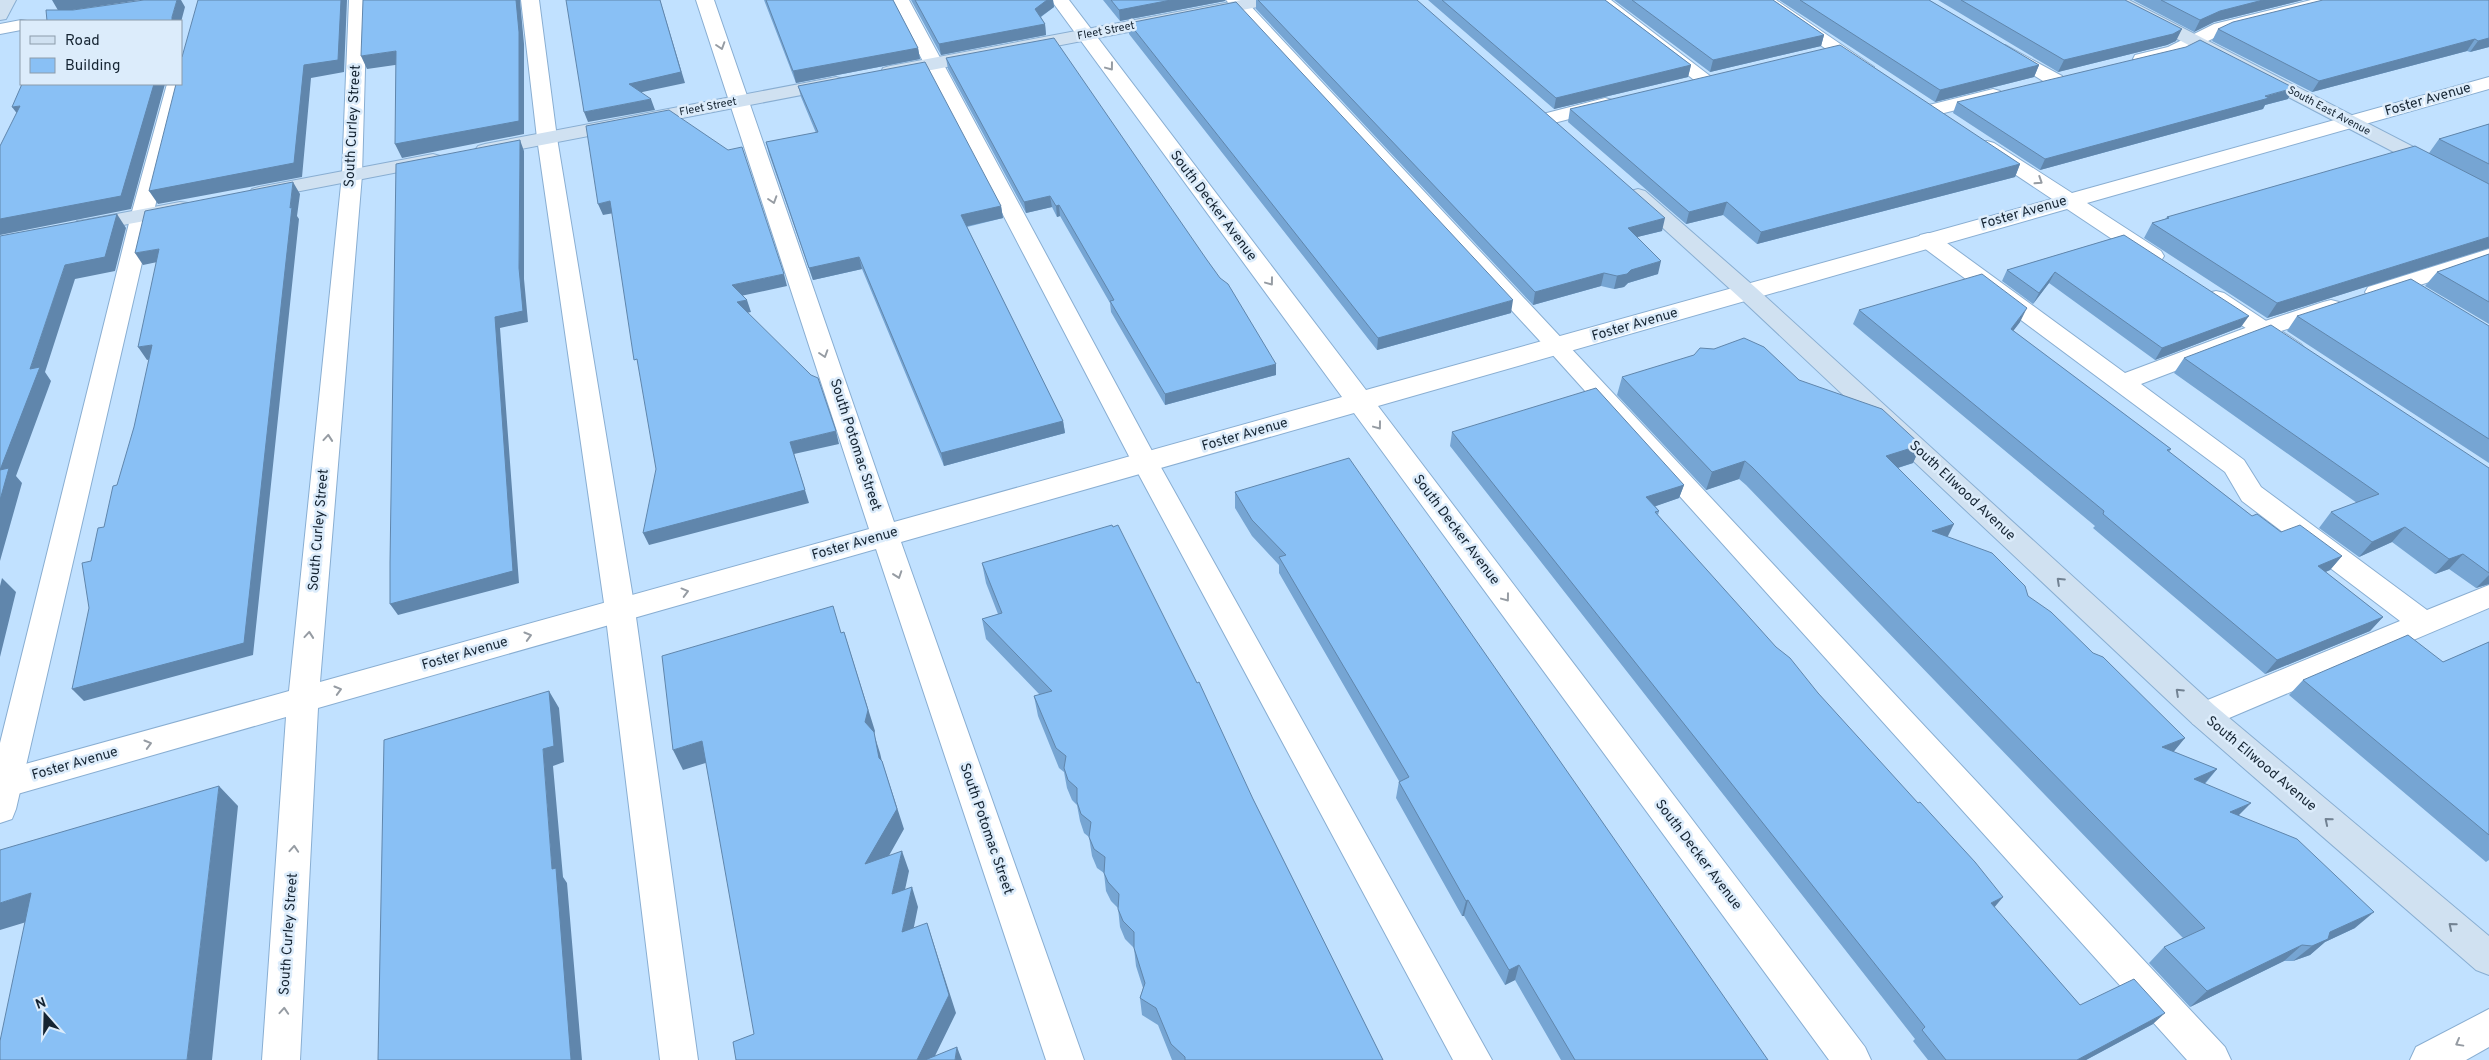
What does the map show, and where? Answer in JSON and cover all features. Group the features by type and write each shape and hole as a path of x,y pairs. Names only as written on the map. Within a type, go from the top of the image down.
{"street":[{"path":"0,15 7,0"},
{"name":"South Curley Street","path":"281,1060 303,700 352,175 358,0"},
{"path":"530,0 547,138 620,610 679,1060"},
{"name":"South Potomac Street","path":"706,0 885,535 1065,1060"},
{"path":"900,0 936,64 1145,462 1473,1060"},
{"name":"South Decker Avenue","path":"1060,0 1852,1060"},
{"name":"Fleet Street","path":"470,153 1086,35 1238,3 1268,0"},
{"path":"1600,0 1705,79"},
{"path":"1764,0 1885,80"},
{"name":"South East Avenue","path":"2116,0 2489,194"},
{"path":"2128,62 2174,51 2220,28 2325,1"},
{"path":"1238,3 1558,347 2212,1060"},
{"path":"0,29 20,25"},
{"path":"1989,40 2055,80"},
{"path":"1810,56 1839,49"},
{"path":"1686,84 1724,75"},
{"path":"2028,86 2073,75"},
{"name":"Foster Avenue","path":"3,784 1558,347 2068,200 2489,83"},
{"path":"0,809 3,784 176,85"},
{"path":"2009,91 1924,105 2166,265"},
{"path":"1572,137 1543,111 1618,101"},
{"path":"240,197 450,157"},
{"name":"South Ellwood Avenue","path":"1616,176 1748,293 2204,715 2489,958"},
{"path":"66,230 201,204"},
{"path":"1928,240 2235,466 2251,494 2424,623"},
{"path":"2121,383 2264,329 2489,256"},
{"path":"2402,284 2426,298"},
{"path":"2199,286 2314,362"},
{"path":"2204,715 2489,596"},
{"path":"2429,1060 2489,1027"}],"building":[{"path":"144,0 177,0 172,20 47,20 46,10 73,10"},
{"path":"198,0 341,0 338,60 304,65 294,163 149,191 176,85 182,85 182,57"},
{"path":"363,0 516,0 519,32 519,121 395,144 396,51 361,56"},
{"path":"566,0 660,0 681,72 629,84 651,99 584,112"},
{"path":"766,0 893,0 918,48 793,71"},
{"path":"915,0 1047,0 1035,9 1045,24 939,44"},
{"path":"1111,0 1171,0 1119,10"},
{"path":"1258,0 1417,0 1665,218 1628,228 1661,261 1631,270 1627,274 1617,276 1604,273 1535,292"},
{"path":"1442,0 1605,0 1691,65 1556,98"},
{"path":"1632,0 1773,0 1824,35 1713,60"},
{"path":"1800,0 1929,0 2039,65 1940,90"},
{"path":"1961,0 2125,0 2182,29 2173,34 2064,60"},
{"path":"2161,0 2263,0 2220,11 2200,20"},
{"path":"2323,0 2489,0 2489,38 2478,41 2475,39 2319,81 2218,29 2233,22"},
{"path":"1236,2 1513,300 1378,338 1129,23"},
{"path":"1054,38 1207,260 1220,278 1228,284 1276,364 1165,394 1110,301 1114,300 1059,205 1056,206 1050,196 1024,202 946,58"},
{"path":"2200,40 2294,88 2265,96 2269,98 2045,159 1957,102 2186,47"},
{"path":"1840,45 2020,164 1761,232 1727,202 1689,212 1570,109"},
{"path":"925,62 1001,206 961,215 1063,421 941,453 859,257 809,268 766,142 818,132 798,86"},
{"path":"22,85 154,85 121,196 0,219 0,146 20,106 12,107"},
{"path":"669,110 728,150 742,147 784,274 732,285 747,300 737,302 811,375 818,378 836,431 790,442 805,490 643,533 656,469 637,359 634,360 610,201 598,204 586,126"},
{"path":"2489,124 2489,164 2439,139"},
{"path":"520,140 519,268 523,311 495,317 513,571 390,604 396,164"},
{"path":"2415,146 2489,184 2489,237 2277,303 2152,223 2169,218 2167,217"},
{"path":"293,182 290,208 292,207 244,643 72,689 89,608 82,563 91,561 98,528 104,527 113,486 117,485 134,427 152,345 138,347 159,249 135,253 145,211"},
{"path":"117,214 105,257 65,265 30,369 40,367 0,470 0,236"},
{"path":"2124,235 2249,316 2162,348 2055,272 2039,293 2007,270"},
{"path":"2489,254 2489,302 2437,272"},
{"path":"1982,274 2027,308 2011,329 2171,449 2167,450 2252,516 2257,514 2281,532 2300,525 2342,556 2318,566 2383,617 2277,660 2103,514 2104,511 1859,310"},
{"path":"2411,279 2489,326 2489,439 2297,316"},
{"path":"2271,325 2489,468 2489,573 2463,554 2449,559 2405,527 2372,542 2331,512 2379,494 2184,358"},
{"path":"1744,338 1764,347 1799,380 1882,409 1921,445 1886,456 1954,524 1932,531 1992,553 2025,586 2028,596 2051,612 2093,653 2103,657 2185,738 2162,747 2217,769 2194,779 2251,803 2230,812 2297,839 2374,912 2330,932 2328,939 2312,946 2302,945 2207,991 2164,947 2205,928 1752,467 1745,461 1712,472 1622,377 1694,355 1700,348 1714,349"},
{"path":"1596,388 1684,485 1646,497 1659,511 1655,512 1776,647 1790,658 1818,693 1918,803 1920,802 1975,862 2003,897 1991,903 2080,1005 2134,979 2165,1013 2077,1060 1946,1060 1922,1030 1925,1027 1452,432"},
{"path":"1349,458 1768,1060 1575,1060 1519,965 1509,970 1468,900 1466,901 1399,782 1409,777 1279,557 1286,555 1252,520 1235,492"},
{"path":"9,468 0,500 0,470"},
{"path":"1112,525 1113,527 1118,525 1197,683 1199,682 1253,799 1383,1060 1185,1060 1185,1057 1171,1044 1156,1008 1140,998 1145,983 1134,948 1134,932 1123,921 1118,909 1119,894 1108,882 1104,873 1105,857 1094,849 1089,837 1091,822 1081,814 1077,802 1077,788 1068,780 1064,768 1066,756 1056,748 1034,696 1052,691 982,619 1002,613 982,563"},
{"path":"833,606 841,633 844,632 868,710 865,722 874,732 879,758 882,761 897,809 865,864 902,851 892,894 912,887 902,932 927,923 949,995 917,1060 736,1060 733,1042 754,1034 702,741 673,750 662,656"},
{"path":"2408,635 2443,662 2489,642 2489,835 2303,680"},
{"path":"549,691 554,746 543,749 552,869 556,868 571,1060 378,1060 384,740"},
{"path":"219,786 187,1060 0,1060 0,1041 31,893 0,903 0,850"},
{"path":"957,1047 955,1060 925,1060"}]}
